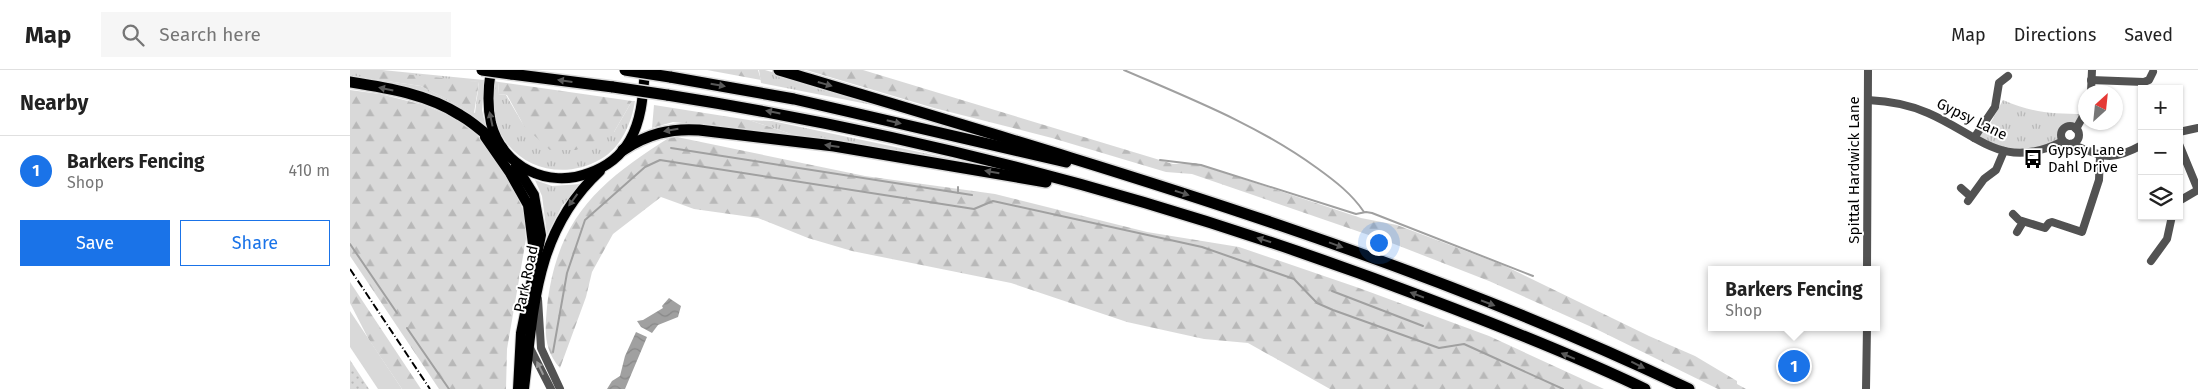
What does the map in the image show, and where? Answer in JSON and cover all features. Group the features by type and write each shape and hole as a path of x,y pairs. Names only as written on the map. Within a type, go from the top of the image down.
{"highway":[{"path":"482,70 667,95 849,127 968,154 1126,196 1292,249 1385,282 1502,327 1645,389"},
{"path":"625,70 794,99 1136,179"},
{"path":"779,70 1056,152 1223,206 1396,267 1630,361 1689,389"},
{"path":"350,82 422,97 462,115 502,148"},
{"path":"623,150 654,134 679,129 699,130 834,146 1126,196"}],"main road":[{"path":"491,70 488,106 491,125 502,148 513,161 539,175 567,179 580,176 606,165"},
{"name":"Park Road","path":"518,389 521,333 538,264 569,205 583,187 623,150 637,125 646,70"},
{"path":"478,127 510,172 528,205 538,264"},
{"name":"Park Road","path":"513,161 530,187 539,213 541,235 538,282 524,389"}],"street":[{"name":"Spittal Hardwick Lane","path":"1867,266 1868,70"},
{"path":"1974,138 1995,107 1997,87 2006,77 2001,70"},
{"path":"2091,85 2092,70"},
{"path":"2091,80 2144,82 2151,84 2153,72"},
{"name":"Gypsy Lane","path":"1868,100 1891,101 1911,106 1929,113 2004,152 2037,153 2063,141"},
{"path":"2073,128 2078,122"},
{"path":"2074,142 2079,134 2073,128 2066,127 2061,132 2063,141 2074,142 2100,156 2115,156 2138,147"},
{"path":"2183,131 2198,128"},
{"path":"1961,188 1969,198 1996,170 2004,152"},
{"path":"2183,154 2198,190 2183,199"},
{"path":"2012,214 2023,222 2045,228 2049,222 2052,222 2082,232 2099,180 2100,156"},
{"path":"2151,261 2167,239 2171,220"},
{"path":"2017,232 2023,222"},
{"path":"538,282 542,348 560,389"},
{"path":"1866,389 1867,331"},
{"path":"521,333 551,389"}],"green space":[{"path":"350,70 382,70 484,80 482,110 487,132 469,117 350,79","holes":["373,79 479,82 475,113 421,86"]},
{"path":"707,70 758,70 761,80"},
{"path":"759,70 765,70 903,111 761,83"},
{"path":"806,70 863,70 1173,164 1195,163 1361,218 1397,225 1503,265 1649,336 1695,356 1737,381 1737,384 1746,389 1718,389 1596,329 1489,281 1389,242 1192,174 1166,172 1052,138 934,108"},
{"path":"376,71 479,82 474,113 421,86 373,79"},
{"path":"494,81 499,82 498,94 506,95 524,126 614,132 632,101 635,101 624,134 608,154 585,166 569,170 553,169 538,166 524,159 512,149 502,136 494,115"},
{"path":"499,82 632,101 614,132 576,150 550,150 524,126 507,95 498,94"},
{"path":"350,90 380,94 424,105 457,119 476,134 514,183 524,214 526,239 507,349 506,389 439,389 350,256"},
{"path":"2003,100 2024,108 2043,112 2078,114 2078,123 2075,128 2068,126 2062,130 2061,137 2063,141 2014,153 1977,139 1990,124"},
{"path":"654,105 749,120 794,135 673,122 652,128"},
{"path":"749,120 772,121 957,160 957,162 794,135"},
{"path":"672,136 865,176 995,194 1147,232 1239,247 1359,288 1489,336 1604,389 1330,389 1248,343 1204,339 1127,322 1011,283 852,251 808,238 758,218 694,209 661,197 613,234 592,272 586,297 560,368 554,361 546,339 547,307 552,276 572,225 603,186"},
{"path":"535,180 552,186 581,184 562,206 547,235 542,196"},
{"path":"350,282 421,389 402,389 369,340 350,303"},
{"path":"350,311 402,389 378,389 350,347"},
{"path":"350,360 369,389 350,389"}],"water":[{"path":"669,298 681,306 678,317 658,325 652,333 641,327 637,321 643,320 663,308 662,306"},
{"path":"636,332 647,337 625,389 607,389 612,381 620,376 625,356"}],"waterway":[{"path":"1124,70 1224,114 1295,153 1349,194 1364,212"},
{"path":"671,148 972,195"},
{"path":"553,352 567,273 585,220 645,167 660,160 974,209 993,201 1202,247 1294,279 1317,303 1333,310 1439,348 1464,344 1563,389"},
{"path":"1160,160 1201,165 1356,214 1372,213 1533,276"},
{"path":"958,187 958,193"},
{"path":"350,244 397,313"},
{"path":"1332,291 1423,326"},
{"path":"407,328 449,389"}],"railway":[{"path":"350,269 430,389"}],"place":[{"name":"Gypsy Lane Dahl Drive","path":"2033,159"},
{"name":"Barkers Fencing","path":"1794,366"}]}
